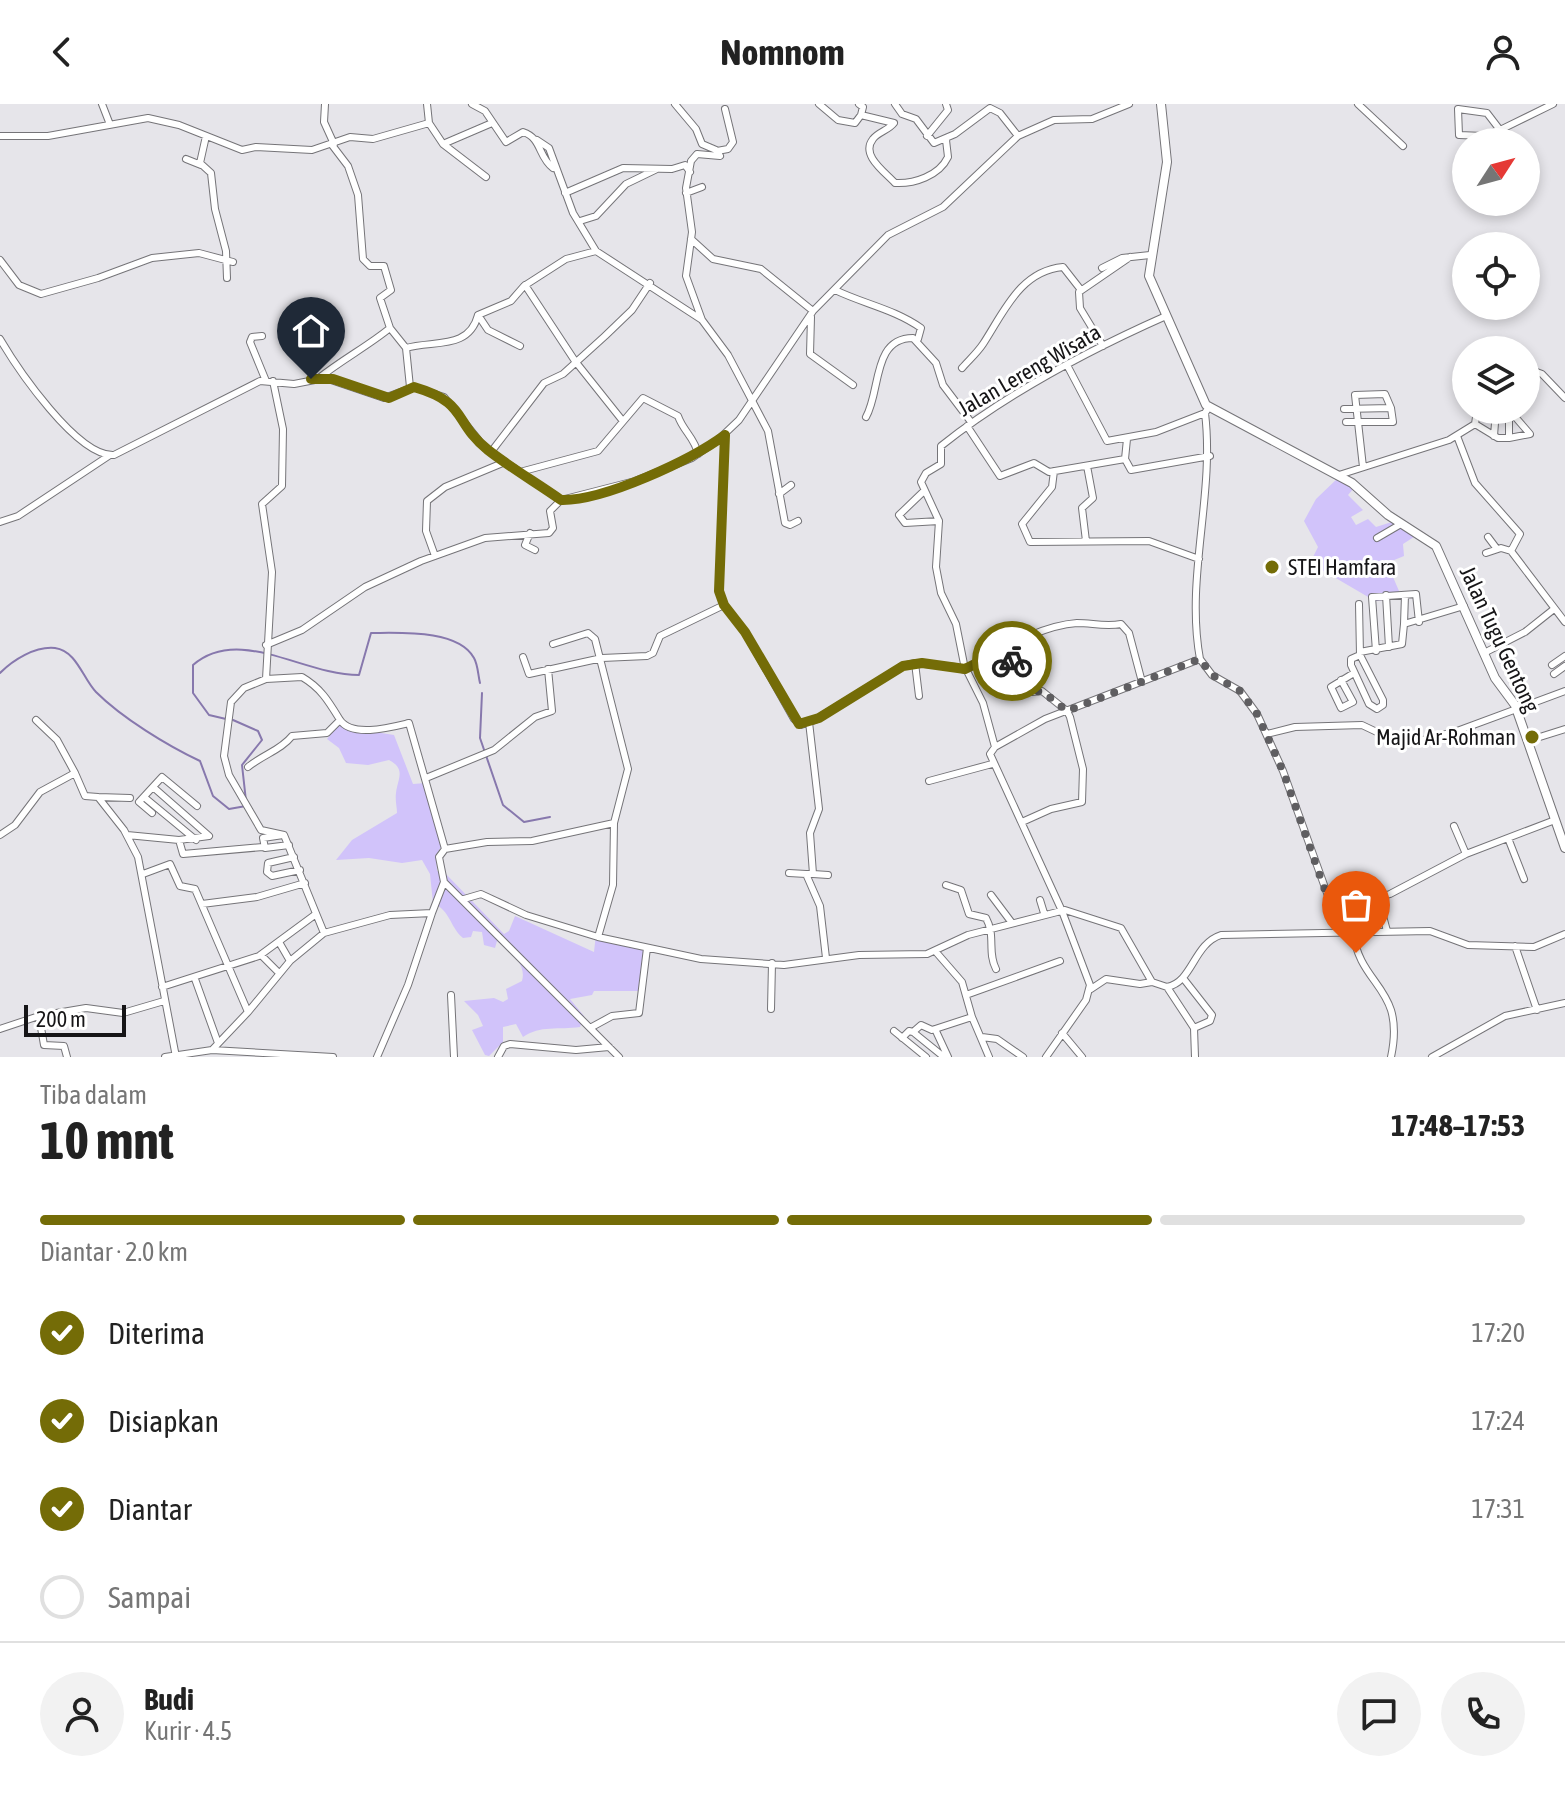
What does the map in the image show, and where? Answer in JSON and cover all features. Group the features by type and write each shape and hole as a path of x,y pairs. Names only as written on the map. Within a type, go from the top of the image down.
{"main road":[{"path":"1161,104 1167,162 1149,276 1207,410"},
{"name":"Jalan Tugu Gentong","path":"1207,410 1339,475 1401,524 1436,546 1495,678 1517,710 1565,848"}],"street":[{"path":"102,104 109,122"},
{"path":"325,104 324,122 333,144 348,166 358,195 363,259 370,266 393,264"},
{"path":"427,104 429,123 443,144 486,177"},
{"path":"472,104 485,111 506,142 523,132 549,148 565,193 596,251 622,271 650,283 702,320"},
{"path":"675,104 696,129 702,144 717,151 728,149 733,142 725,109"},
{"path":"819,104 845,123 855,123 863,105"},
{"path":"895,104 902,114 916,119 934,143 946,140 990,108 1000,113 1018,136"},
{"path":"927,136 948,110 946,104"},
{"path":"266,649 331,614 365,587 485,538 551,532 551,509 561,500 635,481 698,454 725,435 754,399 812,313 888,235 928,217 958,196 993,156 1018,136 1054,120 1092,119 1129,104"},
{"path":"1358,104 1403,146"},
{"path":"1504,128 1553,104"},
{"path":"1459,128 1458,107 1487,113 1498,128"},
{"path":"861,115 894,123 874,138 869,150 871,158 895,183 908,184 935,172 948,157 946,140"},
{"path":"0,136 48,136 109,122 160,120 242,150 249,156"},
{"path":"242,150 256,147 312,150 350,137 370,139 429,123"},
{"path":"443,144 492,123"},
{"path":"1035,127 1038,135"},
{"path":"201,165 206,136"},
{"path":"370,139 377,149"},
{"path":"717,151 718,157 693,156 686,193 691,239 686,276 702,320 754,399 770,440 787,525 798,521"},
{"path":"186,159 211,173 215,209 229,262 227,278"},
{"path":"565,193 623,168 672,169 685,165 691,173"},
{"path":"580,221 596,216 626,184 661,167"},
{"path":"686,193 702,187"},
{"path":"691,239 708,257 761,269 812,313"},
{"path":"406,348 459,340 474,327 478,315 511,301 525,285 566,259 596,251"},
{"path":"0,260 19,285 41,294 91,281 152,258 199,253 229,262"},
{"path":"1102,268 1130,257 1150,255"},
{"path":"1081,290 1130,257"},
{"path":"384,266 391,289 380,298 390,328 406,348 410,387"},
{"path":"962,368 981,348 1014,295 1036,274 1063,267 1081,290 1080,308 1103,346"},
{"path":"491,452 544,383 563,374 632,310 650,283"},
{"path":"525,285 575,361 622,420"},
{"path":"835,290 871,306 894,310 921,328 918,339"},
{"path":"812,313 810,354 853,385"},
{"path":"478,315 488,330 520,346"},
{"name":"Jalan Lereng Wisata","path":"924,491 922,479 941,464 941,446 969,424 1067,365 1166,316"},
{"path":"0,522 18,516 110,455 242,388 269,381 294,384 319,378 351,354 377,342 390,328"},
{"path":"262,336 252,337 250,342 269,381 284,440 281,488 267,496 262,504 272,572 266,679"},
{"path":"866,417 875,378 893,343 899,338 918,339"},
{"path":"0,339 32,388 85,441 110,455"},
{"path":"918,339 936,363 943,385 1004,485"},
{"path":"1067,365 1103,439 1127,439 1178,426 1207,410 1210,456 1195,618 1200,659 1212,675 1245,697 1267,734 1341,932"},
{"path":"1540,373 1565,398"},
{"path":"319,378 389,398 410,387 448,399 491,452 561,500"},
{"path":"1346,422 1358,423 1392,423 1386,394 1357,394 1356,410 1358,423 1363,467"},
{"path":"520,472 598,451 642,399 649,399 678,416 684,432 693,439 698,454"},
{"path":"1344,409 1391,408"},
{"path":"1339,475 1457,436 1475,424 1494,436 1509,438 1530,434 1522,424"},
{"path":"1494,436 1495,424"},
{"path":"1509,438 1510,424"},
{"path":"725,435 719,591 724,605 745,632 794,719 801,725 903,666 915,663 965,669 1036,633 1072,624 1121,624 1129,633 1142,682"},
{"path":"1457,436 1475,483 1520,534 1511,551"},
{"path":"1127,439 1125,459 1131,470 1210,456"},
{"path":"1000,476 1034,463 1054,471 1125,459"},
{"path":"435,556 426,531 427,501 445,487 505,462"},
{"path":"1086,541 1082,508 1093,498 1087,466"},
{"path":"1054,471 1052,487 1023,522 1023,530 1034,543 1149,541 1199,559"},
{"path":"1352,472 1352,483"},
{"path":"779,494 791,485"},
{"path":"939,521 907,524 900,513 924,491 939,521 936,567 941,593 956,624 965,669 986,709 995,747"},
{"path":"783,516 790,508"},
{"path":"1377,538 1401,524"},
{"path":"530,533 525,545 535,550"},
{"path":"1488,537 1497,549"},
{"path":"1486,553 1497,549 1511,551 1554,609 1563,616"},
{"path":"1376,651 1371,598 1417,594 1419,622"},
{"path":"1386,595 1389,647"},
{"path":"1359,604 1360,653 1377,683 1383,700 1381,708 1372,707 1350,661 1360,653 1404,643 1405,595"},
{"path":"523,657 529,674 602,658 649,655 660,636 724,605"},
{"path":"1404,624 1465,606"},
{"path":"1484,653 1525,632 1554,609"},
{"path":"1359,624 1374,623"},
{"path":"553,644 590,633 602,658 628,769 614,823 613,885 598,937"},
{"path":"1003,650 1032,692 1042,691 1067,711 1083,769 1084,799 1076,805 1051,809 1022,822"},
{"path":"1552,665 1565,656"},
{"path":"1091,989 1062,911 990,754 1018,731 1200,659"},
{"path":"915,663 919,696"},
{"path":"1554,674 1565,666"},
{"path":"426,778 489,752 535,717 554,709 548,669"},
{"path":"1341,680 1353,702 1341,708 1331,688 1341,680 1354,673"},
{"path":"284,835 261,830 229,775 224,756 231,702 244,688 266,679 302,677 329,700 340,720 358,728 385,728 409,723 445,849"},
{"path":"1267,734 1295,727 1362,725 1404,745 1517,710 1565,691"},
{"path":"36,720 57,740 85,796 130,798"},
{"path":"248,767 268,750 282,748 292,736 327,733 340,720"},
{"path":"809,722 818,785 818,814 810,833 810,874 820,906 826,958"},
{"path":"1526,742 1565,729"},
{"path":"57,740 63,735"},
{"path":"929,781 992,764"},
{"path":"152,813 139,802 169,769"},
{"path":"0,835 15,825 40,792 75,773"},
{"path":"162,777 197,806"},
{"path":"127,835 179,840 209,836 153,787"},
{"path":"98,797 127,835 143,874 176,1056"},
{"path":"144,797 196,840"},
{"path":"170,819 187,797"},
{"path":"1333,912 1390,894 1466,854 1555,820"},
{"path":"377,1057 408,985 444,882 439,857 445,849 487,842 532,841 614,823"},
{"path":"1454,826 1466,854"},
{"path":"284,835 324,933"},
{"path":"284,835 263,838 265,848 289,845"},
{"path":"1508,838 1524,879"},
{"path":"179,840 183,854 263,847"},
{"path":"294,857 268,863 267,872 272,876 300,870"},
{"path":"143,874 170,864 180,886 194,888 248,1012"},
{"path":"789,873 828,875"},
{"path":"444,882 619,1057"},
{"path":"202,904 257,897 305,883"},
{"path":"946,885 960,889 968,913 984,915 992,930 991,957 996,969"},
{"path":"464,899 481,894 526,915 647,948 706,960 788,965 826,958 936,952 954,940 1044,913 1073,911 1121,928 1152,982"},
{"path":"991,895 1012,923"},
{"path":"1378,897 1387,931"},
{"path":"1040,900 1044,913"},
{"path":"212,1050 290,961 324,933 390,915 432,913"},
{"path":"162,987 195,979 261,955 316,914"},
{"path":"1167,987 1183,978 1200,948 1216,936 1430,931 1468,945 1540,947 1565,934"},
{"path":"1353,932 1357,958 1390,1003 1396,1028 1391,1057"},
{"path":"279,942 290,961"},
{"path":"1515,946 1537,1010"},
{"path":"590,1028 612,1016 638,1014 647,948"},
{"path":"936,952 957,974 989,1057"},
{"path":"261,955 279,973"},
{"path":"966,995 1060,961"},
{"path":"771,1009 772,963"},
{"path":"1183,978 1212,1013 1211,1020 1194,1028"},
{"path":"195,979 218,1043"},
{"path":"1046,1057 1091,989 1106,979 1140,984 1152,982 1167,987 1194,1028 1195,1057"},
{"path":"451,995 454,1057"},
{"path":"0,1029 39,1016 86,1008 123,1013 164,1001"},
{"path":"1432,1057 1505,1016 1565,1003"},
{"path":"39,1016 44,1045 64,1046 67,1057"},
{"path":"902,1038 921,1025 935,1029 972,1017"},
{"path":"935,1029 946,1057"},
{"path":"894,1031 926,1057"},
{"path":"913,1032 946,1057"},
{"path":"1062,1033 1082,1057"},
{"path":"982,1037 997,1039 1023,1057"},
{"path":"498,1057 504,1046 510,1044 609,1047"},
{"path":"538,1056 541,1047"},
{"path":"165,1057 212,1050 333,1057"}],"shaded area":[{"path":"1339,477 1354,488 1348,495 1363,510 1351,517 1356,525 1368,519 1376,527 1395,521 1417,535 1403,544 1404,556 1387,563 1402,598 1375,601 1310,563 1318,547 1304,521 1316,499"},
{"path":"340,723 350,728 394,735 413,784 426,783 441,847 436,856 437,871 443,871 504,934 509,931 515,916 594,952 596,934 646,945 644,991 594,991 592,995 570,999 584,1016 580,1027 543,1029 523,1037 516,1024 503,1027 503,1042 489,1056 485,1055 472,1030 483,1026 478,1015 464,1001 494,998 503,1002 508,999 506,989 522,981 520,963 497,941 495,948 484,945 482,932 473,931 471,937 463,938 458,933 443,910 433,903 430,874 422,860 402,863 369,858 336,860 352,840 397,813 400,774 398,767 389,760 368,765 346,763 339,748 327,739"}],"waterway":[{"path":"226,719 209,715 193,693 193,665 211,654 230,650 272,655 316,668 359,675 371,633 412,633 442,637 466,649 474,658 480,683"},
{"path":"0,673 32,652 47,648 63,650 74,660 96,692 119,712 200,761 213,796 229,809 246,806"},
{"path":"482,693 480,738 503,805 524,822 550,817"},
{"path":"233,720 258,731 262,740 242,765 246,801"}],"way so far":[{"path":"1012,661 1032,692 1042,691 1067,711 1200,659 1212,675 1240,691 1267,734 1337,924 1341,932 1353,932 1356,953"}],"place":[{"name":"STEI Hamfara","path":"1272,567"},
{"name":"Majid Ar-Rohman","path":"1532,737"}],"route":[{"path":"311,379 333,379 384,398 392,398 410,387 440,395 452,402 485,448 561,500 635,481 692,458 725,435 719,591 724,605 745,632 789,712 799,724 819,718 908,664 965,669 1003,650 1012,661"}]}
